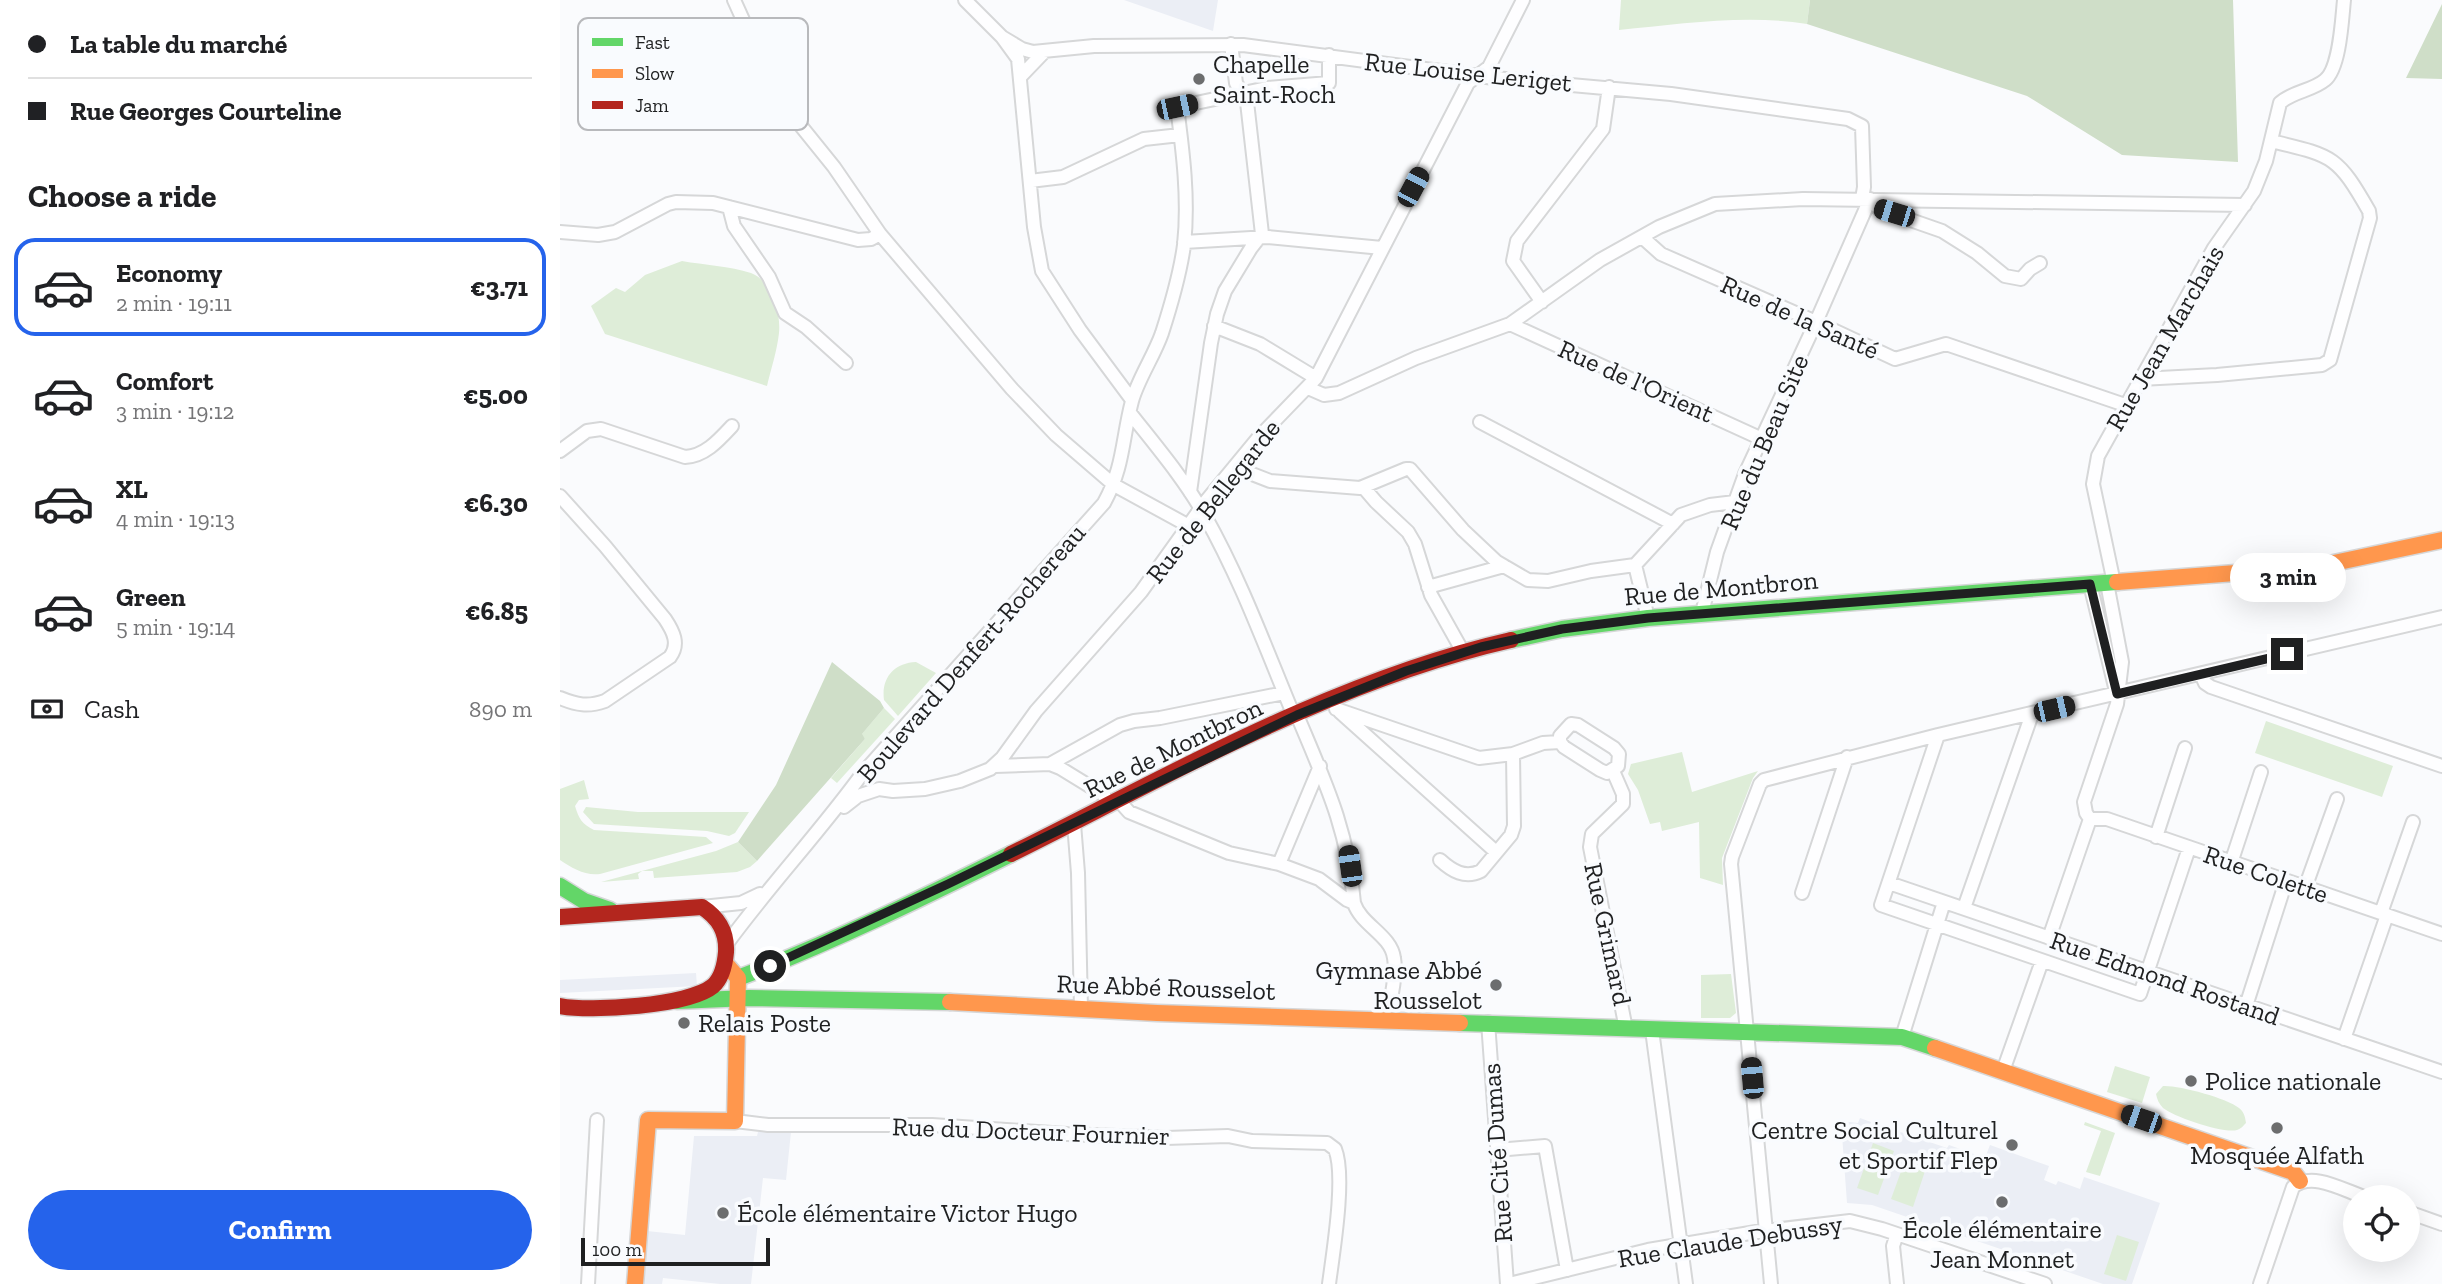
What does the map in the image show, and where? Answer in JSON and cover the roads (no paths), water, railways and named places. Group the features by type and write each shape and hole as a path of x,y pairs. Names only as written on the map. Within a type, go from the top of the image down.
{"main road":[{"name":"Rue de Montbron","path":"738,978 925,895 1295,716 1332,705 1406,671 1463,652 1562,629 1648,618 2315,567 2442,540"},
{"path":"560,886 584,901 620,913"},
{"path":"560,917 702,907 712,913 725,933 725,963 721,976 701,993 677,1001"},
{"path":"635,1284 648,1120 735,1121 738,978 725,963"},
{"name":"Rue Abbé Rousselot","path":"563,1008 736,998 905,1000 1081,1009 1902,1037 2293,1172 2300,1181"}],"street":[{"path":"734,0 742,18"},
{"path":"965,0 1016,54 1021,76 1040,260 1046,279 1132,400"},
{"name":"Rue de Bellegarde","path":"832,815 858,796 879,789 925,789 960,781 995,766 1036,711 1141,592 1200,508 1258,438 1312,383 1468,83 1489,67 1523,0"},
{"name":"Rue Jean Marchais","path":"2090,819 2084,802 2117,704 2122,662 2093,484 2098,456 2214,248 2254,191 2266,161 2280,103 2286,97 2326,80 2338,51 2344,0"},
{"name":"Rue Louise Leriget","path":"1002,37 1033,52 1094,46 1231,44 1494,78 1609,87 1768,106 1848,119 1862,126 1866,199"},
{"path":"1190,492 1214,326 1225,291 1262,229 1247,102 1236,83 1231,44"},
{"path":"1021,76 1045,51"},
{"path":"1242,93 1267,88 1329,83 1329,55"},
{"path":"1542,302 1513,261 1517,241 1603,128 1609,87"},
{"name":"Boulevard Denfert-Rochereau","path":"726,945 862,774 1104,503 1115,485 1132,400 1162,333 1181,265 1184,242 1184,168 1177,107 1242,93"},
{"path":"804,130 834,167 880,234 1012,389 1056,435 1115,485 1189,526"},
{"path":"1030,181 1063,177 1144,139 1181,135"},
{"path":"2140,379 2322,365 2330,360 2370,218 2369,211 2349,176 2328,157 2271,141"},
{"path":"1214,326 1260,344 1324,395 1339,393 1416,358 1510,324 1600,260 1659,228 1715,204 1803,198 2245,205"},
{"path":"1866,199 1879,209 1942,231 1977,253 2006,276 2021,279 2040,263"},
{"name":"Rue du Beau Site","path":"1702,613 1717,552 1745,474 1816,322 1866,199"},
{"path":"560,232 598,235 615,232 676,202 713,203 858,240 871,239 880,234"},
{"path":"729,207 734,226 769,277 785,313 806,327 846,363"},
{"path":"1184,242 1259,237 1382,248"},
{"name":"Rue de la Santé","path":"1642,237 1661,254 1895,359 1947,344 2125,405"},
{"name":"Rue de l'Orient","path":"1510,324 1762,439"},
{"path":"1130,413 1190,492 1239,583 1284,693 1320,766 1343,831 1354,903 1362,917 1392,950 1395,958 1392,993"},
{"path":"1480,422 1673,524"},
{"path":"560,451 587,431 601,429 685,457 695,457 720,439 732,426"},
{"path":"1234,467 1270,481 1364,488 1410,469 1463,530 1504,566 1528,580 1548,581 1635,565 1681,515 1710,505 1735,502"},
{"path":"1364,488 1408,532 1428,587 1463,652"},
{"path":"560,496 606,546 665,619 675,642 670,657 605,701 584,705 560,698"},
{"path":"1635,565 1648,618"},
{"path":"1428,587 1504,566"},
{"path":"2090,584 2117,694"},
{"path":"1771,1284 1732,857 1760,784 1764,780 1938,735 2442,617"},
{"path":"2201,674 2211,687 2442,766"},
{"path":"1050,764 1120,725 1284,693"},
{"path":"1332,705 1479,758 1513,754 1543,743 1560,742 1600,770 1607,773 1613,771"},
{"path":"1332,705 1496,852"},
{"path":"1964,908 2032,714"},
{"name":"Rue Grimard","path":"1560,742 1564,730 1571,724 1577,725 1619,754 1618,766 1613,771 1623,794 1623,801 1618,811 1592,834 1590,847 1626,1028"},
{"path":"1938,735 1881,905 2140,994 2189,848"},
{"path":"2156,836 2185,748"},
{"path":"1440,860 1451,869 1466,875 1475,874 1481,871 1511,835 1514,826 1513,754"},
{"path":"1802,893 1847,757"},
{"path":"995,766 1050,764 1129,812 1229,853 1279,864 1319,879 1354,903"},
{"path":"1279,864 1320,766"},
{"path":"2231,863 2261,772"},
{"path":"862,774 879,789"},
{"path":"2305,888 2337,799"},
{"path":"2049,938 2090,819"},
{"name":"Rue Colette","path":"2090,819 2107,819 2442,934"},
{"path":"2344,1039 2413,822"},
{"path":"1074,824 1078,873 1081,1009"},
{"path":"2246,1006 2287,881"},
{"name":"Rue Edmond Rostand","path":"1889,883 2442,1071"},
{"name":"Boulevard Denfert-Rochereau","path":"702,907 748,901 769,888"},
{"path":"1902,1037 1944,901"},
{"path":"2003,1072 2042,961"},
{"name":"Rue Cité Dumas","path":"1488,1023 1508,1284"},
{"path":"1652,1030 1686,1284"},
{"path":"588,1284 597,1120"},
{"name":"Rue du Docteur Fournier","path":"735,1121 794,1125 932,1125 1067,1134 1166,1138 1228,1136 1252,1141 1327,1143 1335,1149 1338,1165 1337,1221 1329,1284"},
{"path":"1497,1150 1545,1146 1567,1270"},
{"path":"2260,1284 2291,1192 2300,1181 2317,1181 2343,1190"},
{"path":"2420,1216 2442,1223"},
{"name":"Rue Claude Debussy","path":"1508,1284 1534,1281 1648,1250 1850,1221 2045,1284"},
{"path":"1897,1234 1894,1246 1897,1284"}],"place":[{"name":"Chapelle Saint-Roch","path":"1199,79"},
{"name":"Gymnase Abbé Rousselot","path":"1496,985"},
{"name":"Relais Poste","path":"684,1023"},
{"name":"Police nationale","path":"2191,1081"},
{"name":"Mosquée Alfath","path":"2277,1128"},
{"name":"Centre Social Culturel et Sportif Flep","path":"2012,1145"},
{"name":"École élémentaire Jean Monnet","path":"2002,1202"},
{"name":"École élémentaire Victor Hugo","path":"723,1213"}]}
